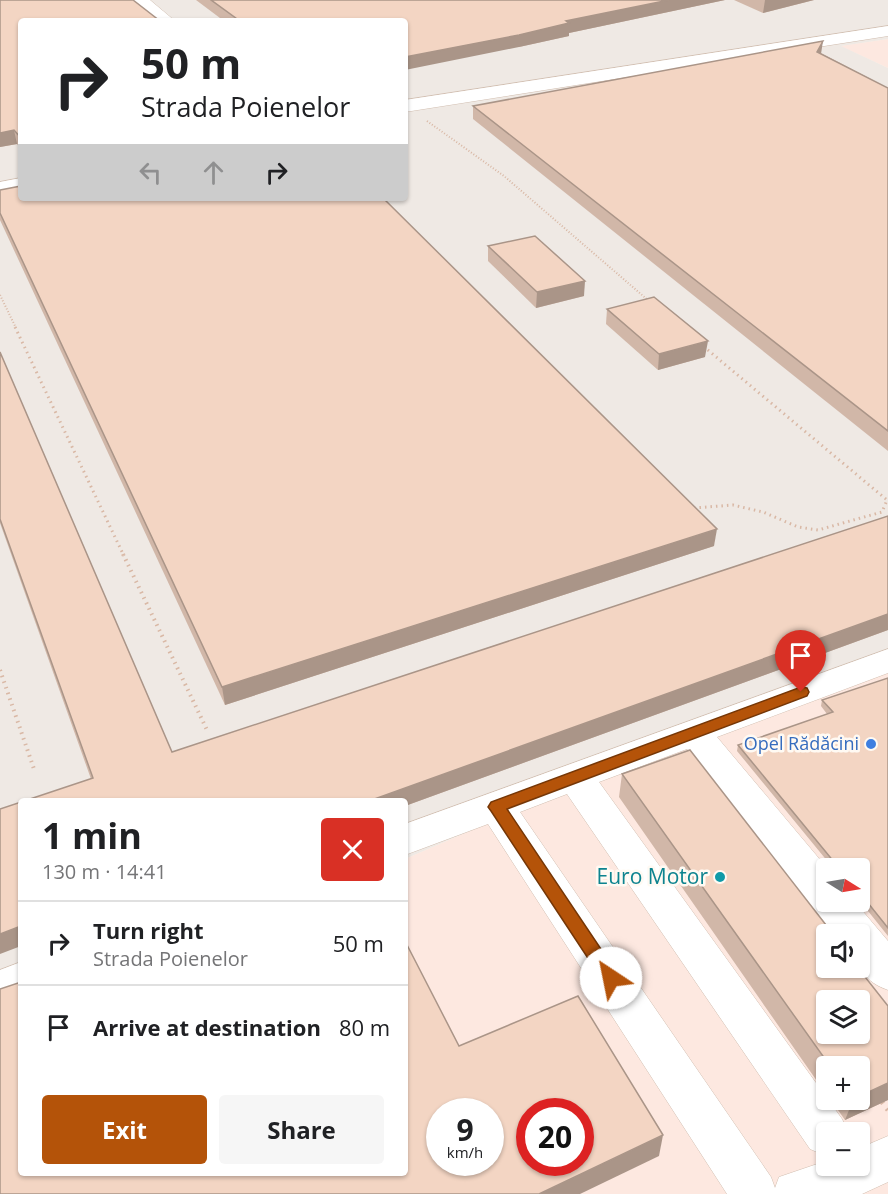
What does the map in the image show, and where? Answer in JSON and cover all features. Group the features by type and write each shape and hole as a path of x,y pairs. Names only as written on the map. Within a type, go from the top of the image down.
{"street":[{"path":"140,0 163,18"},
{"path":"408,106 888,31"},
{"path":"0,188 18,185"},
{"path":"408,839 888,660"},
{"path":"693,732 816,884"},
{"path":"575,777 818,1122"},
{"path":"496,807 754,1194"},
{"path":"839,912 849,924"},
{"path":"870,950 888,972"},
{"path":"0,988 18,981"},
{"path":"796,1194 840,1176"}],"path":[{"path":"408,107 504,176 655,307"},
{"path":"0,295 207,730"},
{"path":"686,500 694,508 733,505 763,512 798,527 818,530 882,512 887,500 700,344"},
{"path":"0,670 35,772"},
{"path":"882,1102 888,1110"}],"shaded area":[{"path":"0,0 888,0 888,39 841,46 888,68 888,655 652,752 408,858 408,798 18,798 18,1026 0,1034"},
{"path":"888,39 888,68 840,46"},
{"path":"888,655 888,1194 0,1194 0,1034 18,1153 18,1176 408,1176 408,858 652,752"}],"building":[{"path":"0,0 133,0 156,18 18,18 18,135 14,130 0,133"},
{"path":"211,0 669,0 566,21 569,23 519,35 408,56 408,18 236,18"},
{"path":"823,41 817,52 888,88 888,431 473,106"},
{"path":"18,187 18,201 386,201 717,529 222,687 0,213 0,190"},
{"path":"535,236 585,281 537,292 488,246"},
{"path":"654,297 708,341 659,354 607,309"},
{"path":"0,352 172,752 888,516 888,614 377,798 33,798 93,778 0,519"},
{"path":"888,678 888,928 870,906 870,858 831,858 738,745 833,712 822,700"},
{"name":"Euro Motor","path":"690,750 825,924 816,924 816,978 866,978 888,1006 888,1083 870,1091 870,1056 823,1056 622,774"},
{"path":"18,803 18,927 0,934 0,809"},
{"path":"408,947 459,1046 578,996 663,1135 594,1168 594,1098 516,1098 516,1176 577,1176 539,1194 0,1194 0,989 18,983 18,1176 408,1176"}],"place":[{"name":"Opel Rădăcini","path":"871,744"},
{"name":"Euro Motor","path":"720,877"}],"route":[{"path":"611,978 496,807 801,692"}]}
